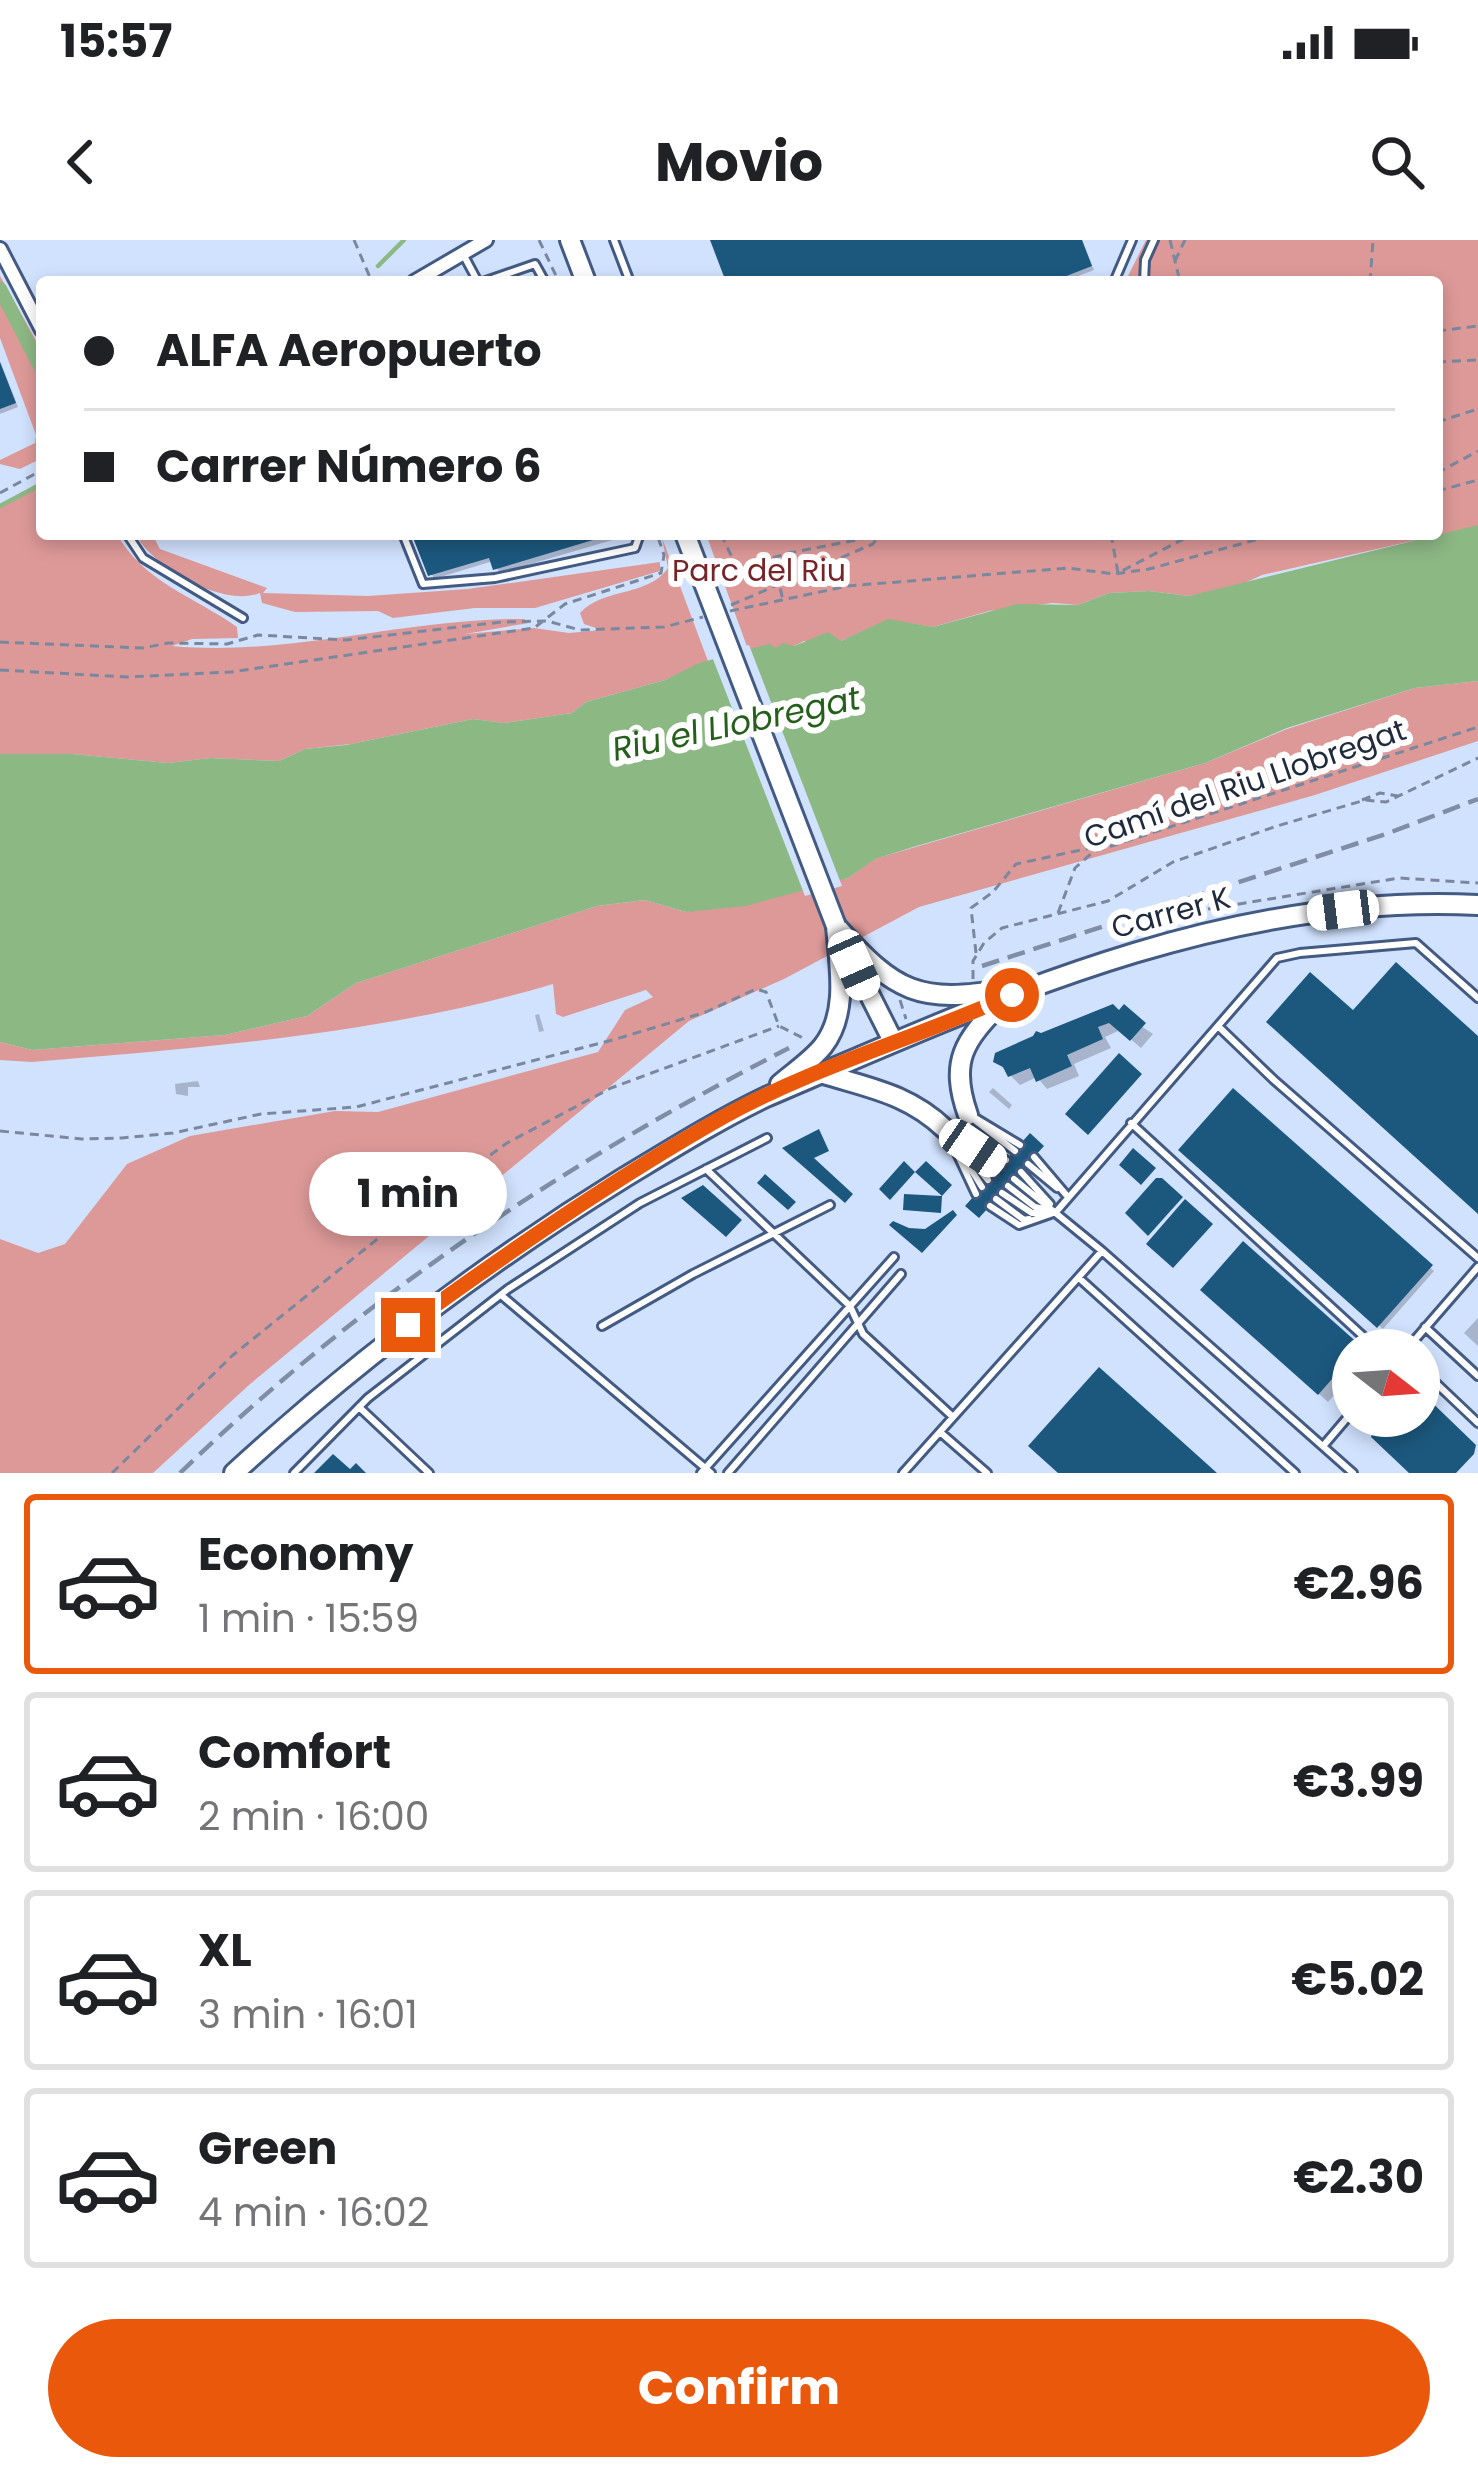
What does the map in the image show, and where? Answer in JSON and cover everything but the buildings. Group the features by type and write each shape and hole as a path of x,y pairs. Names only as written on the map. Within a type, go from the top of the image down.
{"main road":[{"path":"567,243 583,276"},
{"path":"675,540 836,926 893,1041"},
{"name":"Carrer K","path":"766,1096 1036,984 1194,934 1343,910 1478,905"},
{"path":"836,926 870,963 904,986 931,995 976,994 1036,984"},
{"path":"233,1473 341,1379 486,1269 613,1185 766,1096 821,1048 836,1022 839,1003 836,926"},
{"path":"968,1114 958,1078 964,1050 976,1029 1006,998"},
{"path":"821,1073 880,1088 928,1113 945,1129"}],"street":[{"path":"424,276 486,240"},
{"path":"0,249 36,318"}],"lane":[{"path":"614,240 628,276"},
{"path":"1117,276 1132,240"},
{"path":"1144,276 1154,240"},
{"path":"463,254 477,276"},
{"path":"499,276 535,264 542,276"},
{"path":"131,540 143,559 243,618"},
{"path":"405,540 423,584 495,578 635,548 638,540"},
{"path":"1005,1189 1019,1225 1056,1212 1277,958 1416,943 1478,998"},
{"path":"1220,1027 1478,1263 1425,1328 1478,1376"},
{"path":"968,1114 1017,1148"},
{"path":"1131,1123 1355,1329"},
{"path":"945,1129 1004,1163"},
{"path":"945,1129 985,1184 945,1129"},
{"path":"294,1473 358,1407 501,1294 640,1203 767,1138"},
{"path":"1031,1161 1068,1197"},
{"path":"706,1169 850,1306 863,1334 953,1417"},
{"path":"1005,1189 1032,1213 1056,1212"},
{"path":"1005,1189 1056,1212 1353,1473"},
{"path":"602,1326 830,1205"},
{"path":"903,1473 1102,1251"},
{"path":"501,1294 706,1471 894,1257"},
{"path":"728,1473 901,1274"},
{"path":"1078,1277 1295,1473"},
{"path":"1440,1387 1478,1423"},
{"path":"358,1407 429,1473"},
{"path":"940,1432 987,1473"},
{"path":"1324,1445 1332,1436"}],"path":[{"path":"354,240 369,276"},
{"path":"539,240 556,276"},
{"path":"1170,240 1178,276"},
{"path":"1175,262 1185,240"},
{"path":"1370,276 1373,240"},
{"path":"1443,330 1478,326"},
{"path":"1443,362 1478,360"},
{"path":"1443,420 1478,410"},
{"path":"1443,469 1478,451"},
{"path":"0,493 36,473"},
{"path":"1443,489 1478,480"},
{"path":"0,670 127,677 231,672 534,628 565,604 661,573 664,555 658,540"},
{"path":"724,540 736,568 853,540"},
{"path":"700,617 875,540"},
{"path":"1112,540 1118,573"},
{"path":"1118,573 1181,540"},
{"path":"0,642 143,648 168,643 227,644 258,635 346,640 472,623 548,621 580,630 664,627 848,586 1068,568 1118,573 1255,540"},
{"path":"774,558 783,601"},
{"name":"Camí del Riu Llobregat","path":"1057,914 1079,861 1093,852 1478,727"},
{"path":"1359,802 1383,803 1478,758"},
{"path":"976,994 972,975 977,955 1002,928 1108,901 1183,858 1375,794 1400,796"},
{"path":"977,955 971,908 993,892 1016,864 1128,842"},
{"name":"Carrer K","path":"1208,909 1399,878 1478,883"},
{"path":"0,1131 122,1138 261,1114 356,1107 616,1039 706,1012 756,988 766,992 779,1026 821,1048"},
{"path":"901,998 906,1019"},
{"path":"112,1473 232,1355 411,1212 507,1143 611,1088 779,1026"}],"green space":[{"path":"1146,240 1478,240 1478,526 1443,534 1443,276 1128,276"},
{"path":"0,276 36,340 36,435 0,338"},
{"path":"36,435 36,461 20,469 0,464 0,460 35,443"},
{"path":"36,484 36,540 121,540 155,577 237,627 238,638 192,639 172,646 260,646 480,620 524,619 529,623 465,634 534,628 569,633 602,630 584,624 580,613 601,599 659,577 668,568 663,540 708,661 665,680 586,702 572,713 504,723 473,719 305,749 279,761 210,758 168,763 72,754 0,754 0,504"},
{"path":"139,540 155,540 160,549 267,588 263,593 368,596 468,589 660,562 660,571 535,608 475,608 393,618 378,611 295,612 262,603 260,593 227,595 209,590 173,571"},
{"name":"Parc del Riu","path":"708,540 1416,540 1189,596 1109,593 1078,605 1053,603 989,611 933,627 888,620 841,641 804,641 749,652"},
{"path":"1478,681 1478,741 1315,795 919,907 784,979 689,1021 249,1385 153,1473 0,1473 0,1239 38,1253 65,1244 127,1164 190,1136 335,1111 378,1112 598,1052 625,1010 653,997 646,990 563,1017 556,1014 553,984 360,1027 32,1062 0,1060 0,1042 32,1050 225,1035 307,1016 356,983 597,906 645,900 686,912 848,878 874,859 1205,763 1287,729 1415,688"}],"water":[{"name":"Riu el Llobregat","path":"1478,525 1478,681 1415,688 1287,728 1205,763 913,847 875,859 848,878 746,906 686,912 645,900 597,906 356,983 307,1016 225,1035 32,1050 0,1042 0,754 72,754 168,763 210,758 279,761 305,749 473,719 504,723 572,713 586,702 665,680 699,663 769,644 794,646 828,632 841,641 888,619 933,627 1017,604 1078,605 1109,593 1149,591 1189,596 1417,540 1443,540 1443,534"}],"pier":[{"path":"749,645 842,886 805,896 711,654"}],"waterway":[{"path":"378,266 404,240"},
{"path":"0,289 36,358"},
{"path":"0,506 36,487"}],"railway":[{"path":"982,966 1386,834 1478,799"},
{"path":"180,1473 320,1349 469,1238 625,1138 789,1048"}],"route":[{"path":"408,1325 564,1216 725,1117 893,1041 1012,995"}]}
